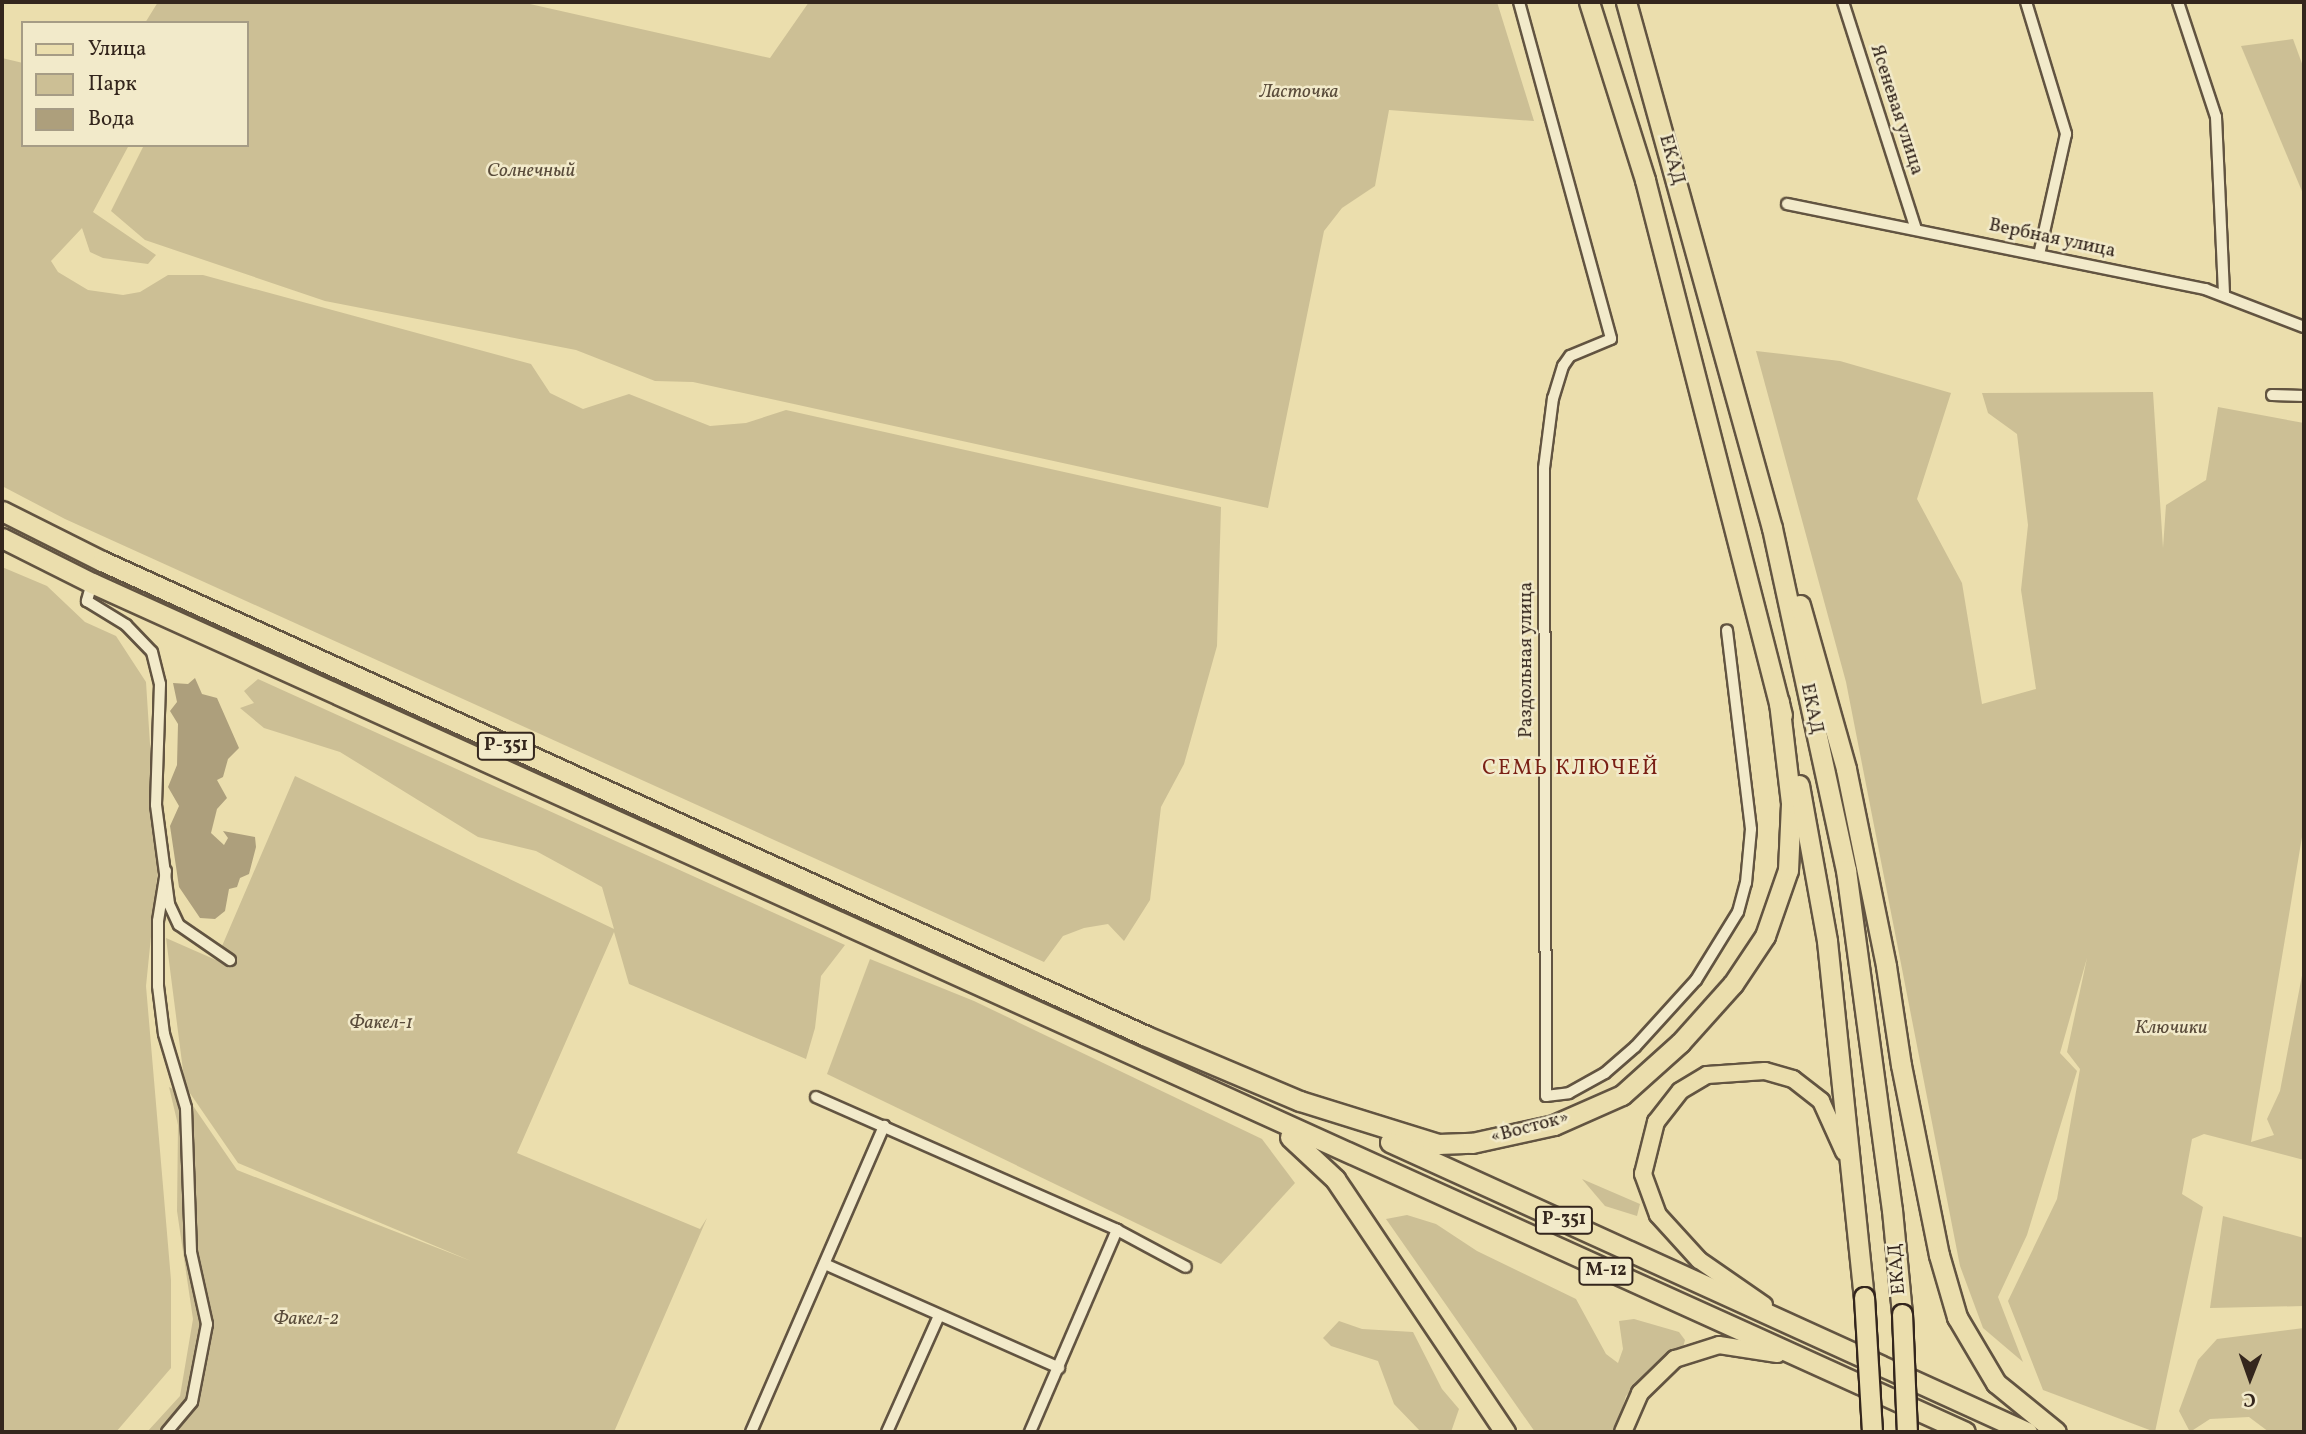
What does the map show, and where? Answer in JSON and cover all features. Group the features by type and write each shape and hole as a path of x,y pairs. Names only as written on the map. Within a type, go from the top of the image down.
{"highway":[{"name":"ЕКАД","path":"1589,2 1645,180 1805,811 1827,941 1864,1297 1872,1432"},
{"name":"ЕКАД","path":"1626,2 1772,528 1846,870 1887,1169 1902,1314 1907,1432"},
{"name":"«Восток»","path":"2,511 127,573 1013,975 1300,1101 1421,1141 1472,1143 1587,1113 1649,1074 1749,962 1780,900 1792,838 1779,702"},
{"path":"1772,528 1804,615 1846,769 1886,966 1906,1092 1939,1255 1957,1317 1996,1383 2056,1432"},
{"name":"Р-351","path":"2,538 92,583 1003,997"},
{"name":"М-12","path":"1003,997 1965,1432"},
{"name":"Р-351","path":"1300,1101 1828,1339 2027,1432"},
{"path":"1248,1109 1305,1147 1335,1179 1505,1432"}],"main road":[{"path":"1828,1339 1730,1283 1680,1243 1651,1201 1644,1161 1656,1122 1680,1091 1707,1075 1754,1069 1793,1079 1821,1101 1852,1177"},
{"path":"1623,1432 1632,1406 1655,1376 1675,1359 1706,1348 1754,1348 1830,1373"}],"street":[{"name":"Раздольная улица","path":"1519,2 1611,339 1570,356 1563,366 1553,398 1544,468 1546,1096 1569,1093 1605,1073 1635,1047 1696,980 1738,912 1746,883 1751,829 1727,630"},
{"name":"Ясеневая улица","path":"1843,2 1916,229"},
{"path":"2026,2 2066,134 2039,254"},
{"path":"2178,2 2216,117 2224,295"},
{"name":"Вербная улица","path":"1787,204 2039,254 2224,295 2304,327"},
{"path":"2272,395 2304,396"},
{"path":"92,583 87,601 126,625 152,652 160,684 156,805 169,904 179,925 230,960"},
{"path":"166,871 158,921 158,986 164,1034 186,1108 191,1252 207,1324 192,1402 167,1432"},
{"path":"816,1097 1117,1230 1186,1267"},
{"path":"751,1432 827,1265 884,1126"},
{"path":"1030,1432 1117,1230"},
{"path":"827,1265 1059,1368"},
{"path":"887,1432 939,1316"}],"green space":[{"name":"Солнечный","path":"158,2 521,2 770,58 809,2 1497,2 1534,121 1389,110 1375,186 1342,208 1324,231 1268,508 693,382 655,381 576,350 325,301 145,240 111,211 143,147 248,147 248,21 146,21"},
{"path":"2293,39 2304,69 2304,196 2241,46"},
{"path":"2,58 21,63 21,147 128,147 93,212 156,255 148,264 103,258 90,252 82,228 51,261 58,272 88,290 123,295 140,292 168,275 203,275 531,364 550,393 583,409 629,394 710,426 746,423 786,410 1221,507 1217,646 1184,764 1161,807 1150,900 1124,941 1108,924 1084,928 1063,936 1044,962 65,519 2,486"},
{"name":"Ключики","path":"1756,351 1840,361 1951,393 1917,499 1962,583 1982,704 2036,689 2021,590 2028,525 2017,434 1988,413 1982,393 2153,392 2163,548 2166,505 2206,480 2218,407 2304,423 2304,825 2251,1142 2274,1135 2267,1119 2280,1091 2304,965 2304,1160 2204,1134 2192,1139 2182,1194 2203,1207 2155,1432 2043,1390 2008,1301 2057,1199 2080,1069 2067,1052 2087,958 2060,1053 2077,1071 2027,1235 1998,1297 2023,1362 1983,1328 1960,1266 1846,682"},
{"path":"2,567 47,586 85,622 116,636 146,682 158,868 146,986 171,1280 171,1368 116,1432 2,1432"},
{"path":"258,679 845,945 821,976 815,1028 806,1059 629,984 614,932 517,1153 700,1229 707,1218 614,1432 147,1432 180,1396 193,1319 177,1211 178,1125 169,1087 187,1097 237,1170 471,1261 238,1163 185,1086 166,938 216,960 295,776 614,929 602,887 536,851 478,837 340,752 264,728 240,708 254,703 244,691"},
{"path":"870,959 974,1001 1262,1139 1295,1183 1221,1264 827,1074"},
{"path":"1582,1179 1640,1204 1637,1216 1605,1206"},
{"path":"1407,1215 1436,1224 1477,1251 1576,1299 1606,1354 1618,1363 1623,1349 1619,1321 1634,1319 1679,1332 1685,1340 1682,1351 1668,1353 1626,1396 1615,1432 1535,1432 1386,1219"},
{"path":"2223,1216 2304,1238 2304,1306 2210,1308"},
{"path":"1339,1321 1362,1329 1413,1332 1442,1389 1459,1409 1451,1432 1421,1432 1394,1404 1378,1361 1331,1346 1323,1338"},
{"path":"2304,1328 2304,1432 2269,1432 2249,1417 2210,1419 2190,1432 2179,1411 2198,1360 2217,1339"}],"water":[{"path":"195,678 202,694 217,698 239,748 228,759 223,777 217,780 227,798 217,809 211,833 224,845 228,838 223,831 255,837 256,847 249,874 240,878 237,887 229,889 225,911 215,919 200,918 179,887 170,826 179,806 168,787 177,765 178,724 170,711 177,702 173,683 188,684"}],"district":[{"name":"СЕМЬ КЛЮЧЕЙ","path":"1571,769"}],"park label":[{"name":"Ласточка","path":"1299,93"},
{"name":"Факел-1","path":"381,1024"},
{"name":"Факел-2","path":"306,1320"}]}
